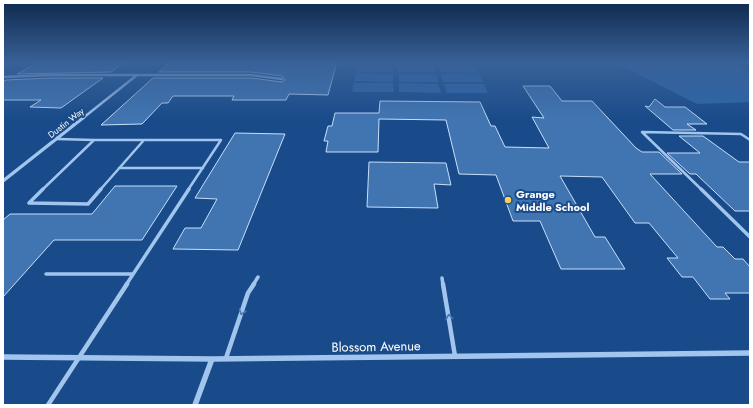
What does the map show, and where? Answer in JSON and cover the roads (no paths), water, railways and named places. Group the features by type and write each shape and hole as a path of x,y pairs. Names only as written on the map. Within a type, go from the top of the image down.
{"street":[{"name":"Dustin Way","path":"3,181 129,81"},
{"name":"Blossom Avenue","path":"3,357 212,359 750,352"},
{"path":"195,405 212,359"}],"lane":[{"path":"750,140 741,134 642,132 750,237"},
{"path":"48,405 221,140 57,139"},
{"path":"94,140 29,203 88,204 144,140"},
{"path":"119,168 203,168"},
{"path":"46,274 133,274"},
{"path":"226,358 248,293 258,277"},
{"path":"442,278 455,356"}],"place":[{"name":"Grange Middle School","path":"508,200"}]}
